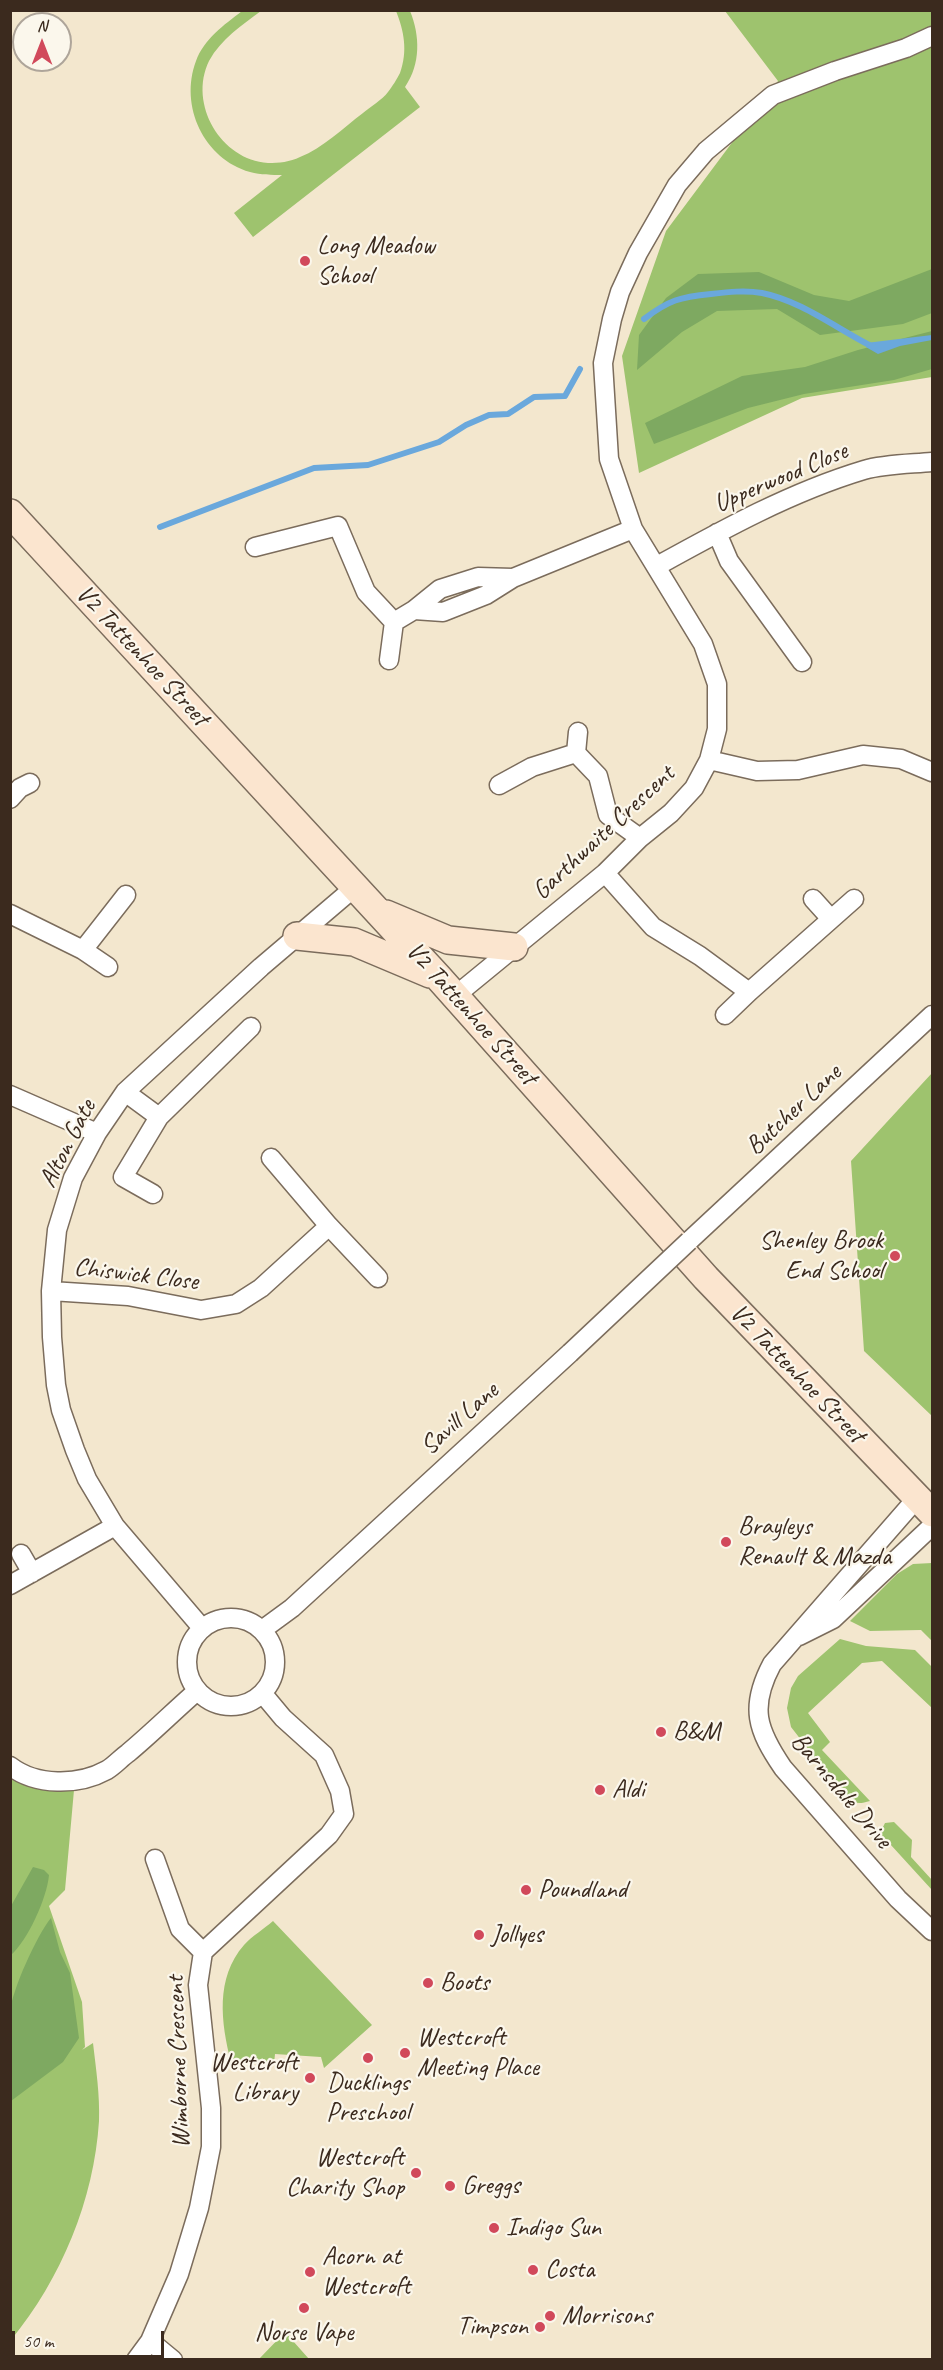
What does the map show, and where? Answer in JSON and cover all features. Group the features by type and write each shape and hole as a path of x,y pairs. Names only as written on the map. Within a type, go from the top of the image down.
{"street":[{"name":"Garthwaite Crescent","path":"447,987 514,947 605,873 640,838 671,813 694,788 710,760 717,729 717,684 703,644 633,529 609,459 603,363 620,292 638,254 677,185 706,151 773,95 835,71 906,48 933,36"},
{"name":"Upperwood Close","path":"657,566 789,497 866,469 933,462"},
{"name":"V2 Tattenhoe Street","path":"10,513 377,909 706,1278 925,1506"},
{"path":"255,547 338,526 366,592 394,622"},
{"path":"394,622 414,610 440,589 478,577 513,578 633,529"},
{"path":"717,533 729,561 802,662"},
{"path":"389,660 394,622"},
{"path":"578,732 576,753 597,776 608,815 640,838"},
{"path":"499,785 532,767 576,753"},
{"path":"710,760 757,771 798,770 863,755 901,759 933,772"},
{"path":"10,799 20,788 30,783"},
{"path":"605,873 654,927 700,956 749,992"},
{"name":"Alton Gate","path":"202,1628 115,1526 87,1479 61,1410 56,1385 52,1337 51,1291 57,1230 73,1178 97,1133 125,1092 189,1032 356,886"},
{"path":"83,950 126,895"},
{"path":"813,899 831,919"},
{"path":"725,1015 854,899"},
{"path":"377,909 448,940 514,947"},
{"path":"10,914 83,950 108,968"},
{"path":"297,936 354,942 447,987"},
{"name":"Butcher Lane","path":"689,1241 933,1015"},
{"path":"153,1194 123,1177 159,1117 251,1027"},
{"path":"125,1092 159,1117"},
{"path":"10,1095 97,1133"},
{"path":"271,1158 329,1226 378,1278"},
{"name":"Chiswick Close","path":"51,1291 128,1296 201,1310 236,1304 261,1288 329,1226"},
{"name":"Savill Lane","path":"262,1630 292,1608 689,1241"},
{"name":"Barnsdale Drive","path":"925,1506 819,1607 771,1664 762,1681 758,1700 759,1721 767,1745 783,1768 898,1899 933,1931"},
{"path":"10,1585 115,1526"},
{"name":"Barnsdale Drive","path":"795,1638 832,1619 933,1526"},
{"path":"21,1554 32,1573"},
{"path":"233,1618 252,1623 262,1630 274,1650 276,1662 274,1674 263,1694 244,1704 222,1706 208,1701 197,1691 190,1679 187,1666 188,1652 193,1639 202,1628 213,1622 233,1618"},
{"path":"10,1766 20,1773 43,1781 76,1780 106,1770 154,1732 197,1691"},
{"name":"Wimborne Crescent","path":"136,2360 150,2341 179,2274 199,2208 211,2147 211,2108 198,1985 203,1952 329,1835 344,1814 340,1791 324,1755 283,1718 263,1694"},
{"name":"Wimborne Crescent","path":"155,1859 180,1929 203,1952"},
{"path":"150,2341 173,2360"}],"green space":[{"path":"242,11 261,11 232,33 214,53 204,78 203,95 206,111 223,141 236,152 251,160 268,163 292,160 317,148 388,92 400,73 404,57 403,34 396,11 410,11 417,40 414,69 405,87 420,107 253,237 234,213 282,175 250,172 220,156 208,143 199,128 193,112 191,96 196,61 204,46 215,33"},
{"path":"725,11 932,11 932,377 802,398 639,473 622,356 666,231 778,81"},
{"path":"932,269 932,313 903,324 820,335 777,309 717,311 682,332 637,370 639,335 666,298 698,274 759,272 814,295 849,301"},
{"path":"932,331 932,369 894,380 804,394 748,408 654,444 645,423 742,376 805,367 858,350"},
{"name":"Shenley Brook End School","path":"932,1073 932,1416 864,1351 851,1161"},
{"path":"932,1563 932,1641 921,1630 870,1631 850,1621 897,1574 913,1564"},
{"path":"840,1639 866,1646 915,1650 932,1667 932,1708 882,1661 862,1663 808,1713 830,1742 822,1750 870,1801 863,1803 847,1799 791,1727 787,1708 791,1688 798,1676"},
{"path":"11,1773 33,1786 74,1790 65,1890 49,1906 82,2002 85,2047 82,2050 93,2043 98,2082 99,2121 90,2180 72,2237 45,2291 11,2340"},
{"path":"894,1822 912,1840 911,1857 932,1880 932,1890 880,1833 885,1823"},
{"path":"33,1867 44,1870 49,1875 47,1884 41,1906 30,1929 11,1955 11,1906"},
{"path":"51,1918 60,1952 70,1973 79,2038 63,2062 11,2101 9,2034 12,2002 26,1963"},
{"path":"273,1921 372,2025 324,2068 321,2057 275,2054 274,2064 231,2062 223,2017 228,1972 244,1945"},
{"path":"285,2332 309,2359 259,2359"}],"water":[{"path":"932,335 932,340 900,346 878,354 866,347 866,343"}],"waterway":[{"path":"644,319 668,304 683,298 730,292 756,292 791,302 873,347"},
{"path":"160,527 314,468 368,465 439,442 466,425 489,415 508,414 534,397 565,396 580,369"}],"place":[{"name":"Long Meadow School","path":"305,261"},
{"name":"Shenley Brook End School","path":"895,1256"},
{"name":"Brayleys Renault & Mazda","path":"726,1542"},
{"name":"B&M","path":"661,1732"},
{"name":"Aldi","path":"600,1790"},
{"name":"Poundland","path":"526,1890"},
{"name":"Jollyes","path":"479,1935"},
{"name":"Boots","path":"428,1983"},
{"name":"Westcroft Meeting Place","path":"405,2053"},
{"name":"Ducklings Preschool","path":"368,2058"},
{"name":"Westcroft Library","path":"310,2078"},
{"name":"Westcroft Charity Shop","path":"416,2173"},
{"name":"Greggs","path":"450,2186"},
{"name":"Indigo Sun","path":"494,2228"},
{"name":"Costa","path":"533,2270"},
{"name":"Acorn at Westcroft","path":"310,2272"},
{"name":"Norse Vape","path":"304,2308"},
{"name":"Morrisons","path":"550,2316"},
{"name":"Timpson","path":"540,2327"}]}
